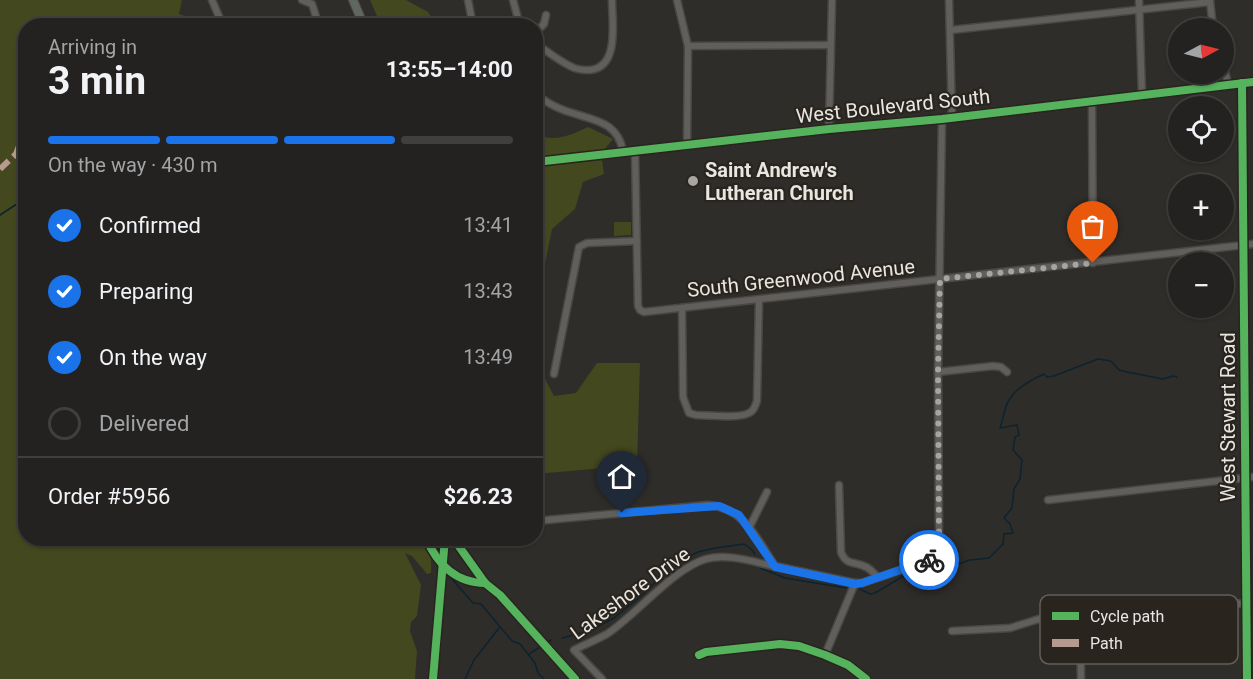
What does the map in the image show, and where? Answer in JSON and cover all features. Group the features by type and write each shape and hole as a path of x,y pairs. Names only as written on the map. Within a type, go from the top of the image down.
{"main road":[{"path":"353,0 361,18"},
{"name":"West Boulevard South","path":"1234,84 1253,82"},
{"name":"West Boulevard South","path":"543,161 829,129 951,118 1228,84"},
{"path":"433,679 444,546"}],"street":[{"path":"212,0 220,18"},
{"path":"302,0 312,2 317,18"},
{"path":"468,0 471,18"},
{"path":"513,0 518,18"},
{"path":"543,49 573,68 582,70 599,68 608,59 611,46 612,0"},
{"path":"677,0 688,46 687,145"},
{"path":"829,129 832,0"},
{"path":"1139,0 1142,95"},
{"path":"948,1 951,30 951,118"},
{"path":"951,30 1210,1 1212,18"},
{"path":"543,25 546,15"},
{"path":"688,46 830,45"},
{"name":"West Stewart Road","path":"1242,83 1245,478 1250,585 1246,603 1247,679"},
{"path":"543,99 559,109 604,123 617,133 622,142 623,152"},
{"path":"1092,101 1093,263"},
{"path":"543,519 708,505 719,506 739,515 775,567 855,584 927,561 936,555 939,537 938,372 942,119"},
{"path":"554,374 579,247 587,243 637,241 635,151"},
{"path":"1243,175 1253,174"},
{"name":"South Greenwood Avenue","path":"637,241 639,310 644,312 1253,244"},
{"path":"682,308 685,407 689,413 696,416 741,415 750,413 757,401 759,300"},
{"path":"938,372 993,366 1000,367 1007,372"},
{"path":"1245,370 1253,368"},
{"path":"1048,500 1253,477"},
{"path":"839,485 844,559 849,564 869,568 878,578"},
{"path":"749,528 767,492"},
{"name":"Lakeshore Drive","path":"602,679 574,650 606,634 686,569 706,560 722,558 737,558 775,567"},
{"path":"825,655 855,584"},
{"path":"1238,604 1246,603"},
{"path":"952,631 1010,628 1040,619"},
{"path":"699,656 706,652 780,645 799,646 848,665 866,679"},
{"path":"1081,664 1081,679"}],"green space":[{"path":"0,0 182,0 179,14 187,18 18,18 16,145 18,147 18,546 424,546 429,553 431,573 427,574 412,556 405,553 421,585 417,616 411,622 410,631 417,651 415,679 0,679"},
{"path":"370,0 406,0 428,12 432,18 378,18"},
{"path":"588,127 613,139 605,149 543,156 543,137 556,138"},
{"path":"602,160 604,174 583,182 575,209 552,229 543,273 543,166"},
{"path":"614,222 631,222 631,235 614,236"},
{"path":"597,363 640,363 637,465 543,473 543,375 554,396 576,393"}],"waterway":[{"path":"0,215 18,203"},
{"path":"860,589 870,594 875,593 902,577 918,574 921,569 989,558 1003,544 1004,534 1013,533 1010,524 1004,518 1012,508 1014,489 1020,479 1022,460 1013,450 1015,437 1019,435 1017,425 1000,428 1009,400 1025,385 1044,374 1047,377 1054,376 1098,359 1111,361 1119,370 1127,372 1163,379 1177,377"},
{"path":"562,638 589,631 614,618 677,562 698,552 744,544 755,554"},
{"path":"425,546 433,556"},
{"path":"760,568 785,578 846,588"},
{"path":"452,579 473,603 481,604 512,641 520,644 544,679"},
{"path":"465,679 474,660 499,628"},
{"path":"529,654 551,640"}],"marked path":[{"path":"0,169 16,154 18,149"}],"cycle path":[{"path":"543,161 829,129 942,119 1253,82"},
{"path":"1242,83 1247,679"},
{"path":"430,546 442,564 456,576 485,583"},
{"path":"433,679 444,546"},
{"path":"459,546 485,583 500,595 575,679"},
{"path":"699,655 706,652 780,644 799,646 848,665 866,679"}],"way so far":[{"path":"929,560 936,555 939,547 940,279 1093,263"}],"place":[{"name":"Saint Andrew's Lutheran Church","path":"693,181"}],"route":[{"path":"622,513 708,505 730,509 739,515 775,567 855,584 929,560"}]}
